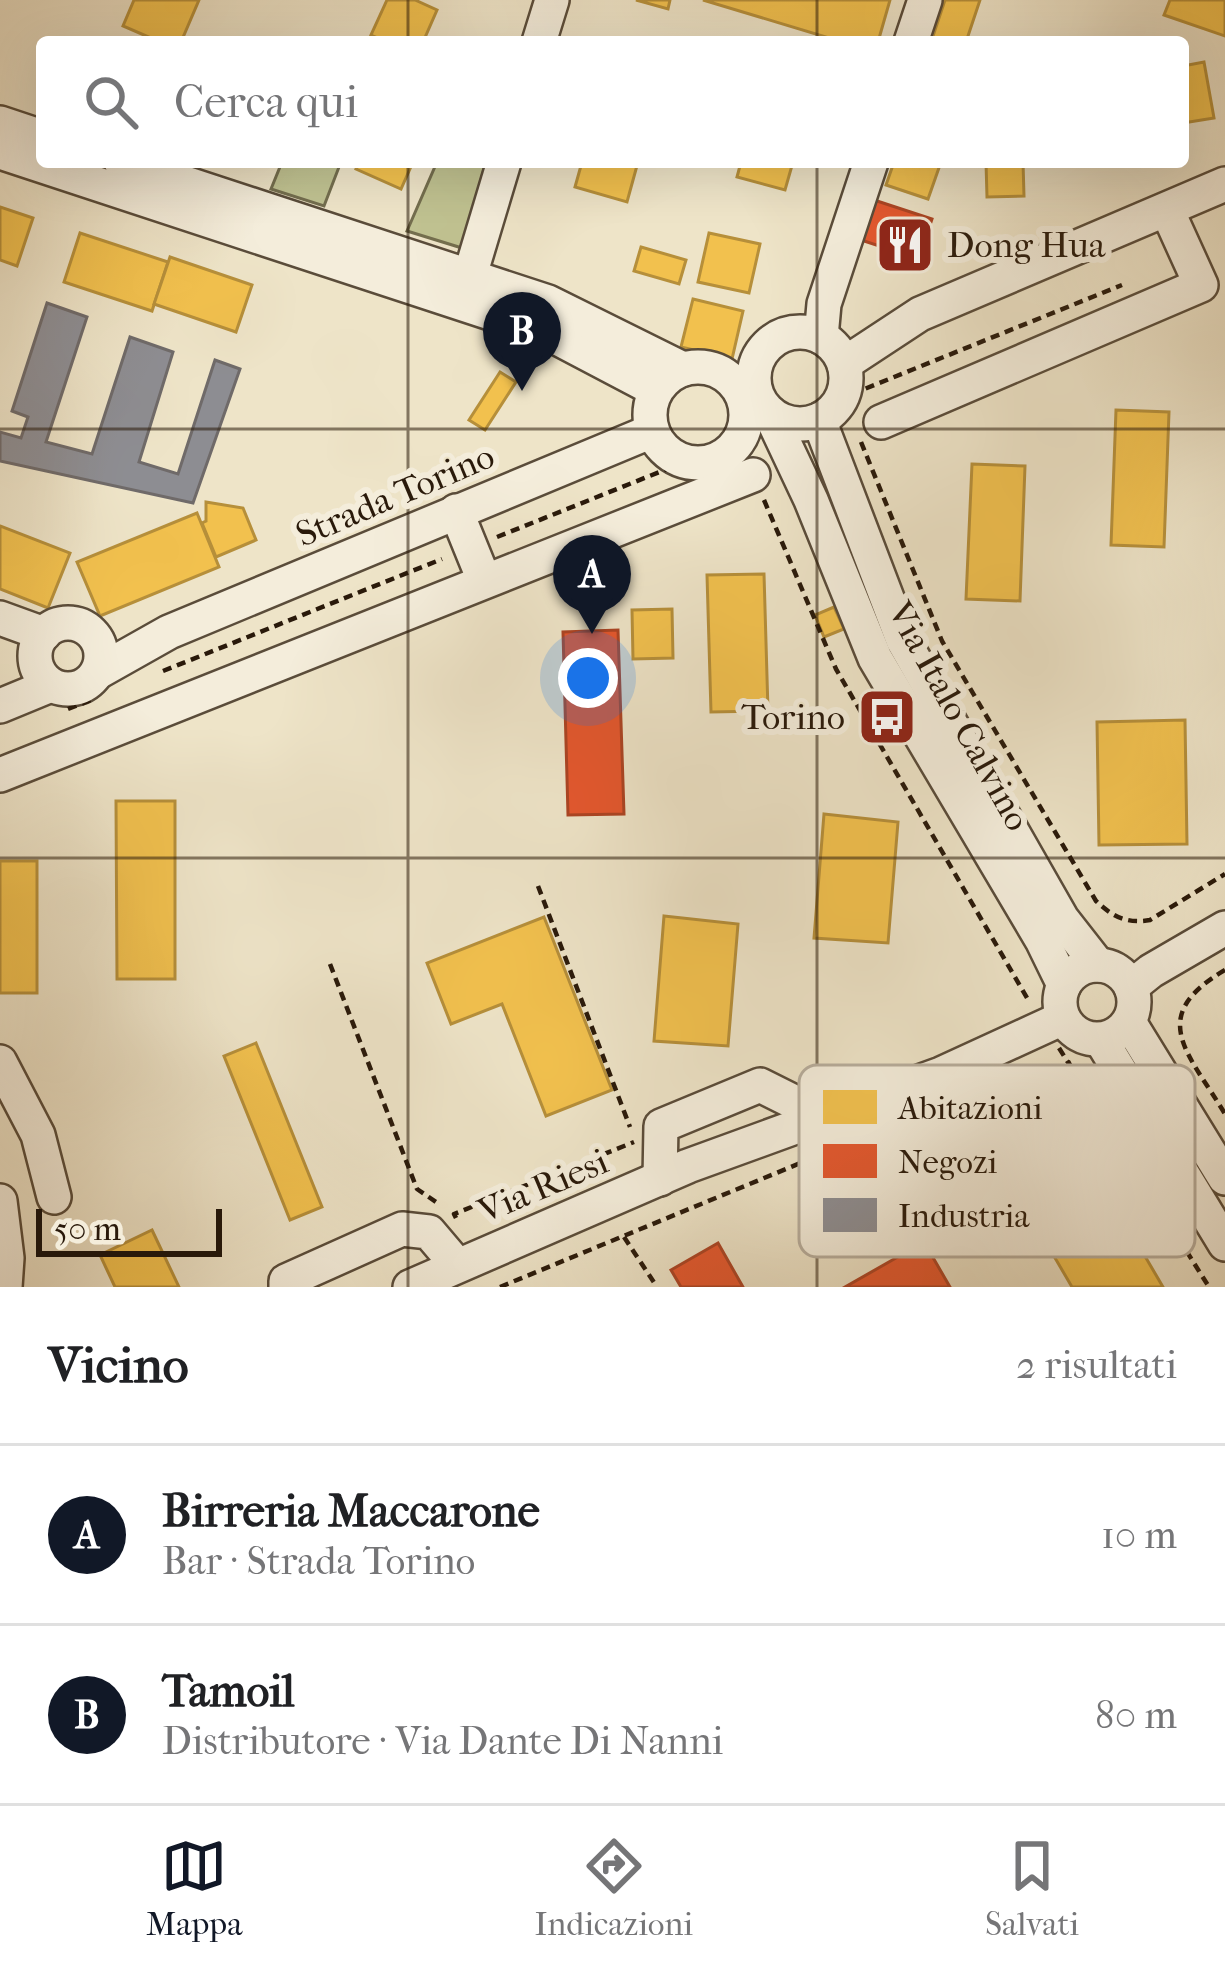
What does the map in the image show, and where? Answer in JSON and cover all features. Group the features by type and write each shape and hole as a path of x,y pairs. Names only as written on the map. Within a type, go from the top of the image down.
{"street":[{"path":"541,36 551,0"},
{"path":"913,36 926,0"},
{"path":"0,123 36,134"},
{"path":"0,152 36,163"},
{"path":"54,168 466,290 548,302 670,379"},
{"path":"137,168 466,290"},
{"path":"466,290 502,168"},
{"path":"821,337 824,304 869,168"},
{"path":"844,364 920,314 1225,184"},
{"path":"869,427 1201,285 1167,210"},
{"path":"743,376 766,346 781,336 802,332 821,337 844,364 842,398 819,425 758,418"},
{"path":"710,369 743,376 755,392 758,418 732,449 708,462 678,459 666,452 652,431 650,412 670,379 710,369"},
{"name":"Via Italo Calvino","path":"758,418 811,500 874,658 1024,909 1056,1010"},
{"name":"Via Italo Calvino","path":"819,425 903,640 1062,919 1098,965 1112,968 1132,987"},
{"name":"Strada Torino","path":"98,671 169,632 652,431"},
{"path":"0,775 753,475"},
{"path":"456,511 484,580"},
{"path":"0,618 44,634 69,623 84,627 101,650 98,671 78,688 51,685 0,706"},
{"name":"Strada Torino","path":"94,635 169,632"},
{"path":"44,634 35,658 40,674 51,685"},
{"path":"1098,965 1078,970 1056,1010 1086,1038 1115,1031 1135,1002 1132,987 1225,928"},
{"name":"Via Riesi","path":"957,1065 1056,1010"},
{"path":"1115,1031 1140,1065"},
{"path":"1115,1031 1133,1065"},
{"path":"0,1062 38,1135 54,1197"},
{"name":"Via Riesi","path":"660,1179 661,1126 760,1085 799,1105"},
{"name":"Via Riesi","path":"410,1287 799,1125"},
{"path":"1195,1138 1225,1178"},
{"path":"1195,1186 1225,1244"},
{"path":"0,1201 7,1258 5,1287"},
{"name":"Via Riesi","path":"286,1287 286,1281 401,1229 430,1232 465,1262"}],"path":[{"path":"819,425 849,411 856,392 1123,284"},
{"path":"869,427 942,641 1096,901 1112,916 1150,920 1225,874"},
{"path":"164,671 672,467 698,468"},
{"path":"753,475 836,669 1056,1010 1073,1065"},
{"path":"454,1214 636,1142 538,886"},
{"path":"330,964 416,1189 454,1214 465,1262"},
{"path":"1225,970 1189,995 1178,1020 1183,1043 1225,1114"},
{"path":"1065,1065 1071,1062"},
{"path":"500,1287 799,1164"},
{"path":"624,1237 657,1287"},
{"path":"1191,1257 1209,1287"}],"green space":[{"path":"280,168 339,168 324,206 271,189"},
{"path":"434,168 484,168 462,248 407,231"}],"building: Abitazioni":[{"path":"134,0 199,0 184,36 146,36 123,26"},
{"path":"387,0 415,0 437,10 426,36 371,35"},
{"path":"636,0 670,0 668,9"},
{"path":"703,0 890,0 880,36 823,36"},
{"path":"945,0 980,0 968,36 933,36"},
{"path":"1170,0 1225,0 1225,36 1164,15"},
{"path":"1204,62 1214,118 1189,122 1189,65"},
{"path":"356,168 410,168 401,189"},
{"path":"580,168 636,168 627,202 575,187"},
{"path":"739,168 791,168 785,190 737,177"},
{"path":"892,168 939,168 928,199 886,185"},
{"path":"986,168 1023,168 1024,196 987,197"},
{"path":"0,207 33,218 17,266 0,260"},
{"path":"80,233 168,262 152,311 64,282"},
{"path":"709,233 760,244 749,293 698,282"},
{"path":"641,247 686,260 679,284 634,271"},
{"path":"170,257 252,285 236,332 154,304"},
{"path":"693,299 743,311 732,359 681,347"},
{"path":"500,372 516,382 485,430 469,420"},
{"path":"1116,410 1169,412 1164,547 1111,545"},
{"path":"972,464 1025,466 1020,601 966,599"},
{"path":"206,502 243,508 256,540 216,557 202,523"},
{"path":"197,513 219,567 100,616 77,562"},
{"path":"0,526 70,553 48,608 0,589"},
{"path":"764,574 768,711 711,712 707,575"},
{"path":"834,607 844,629 824,637 815,615"},
{"path":"672,609 673,658 633,659 632,610"},
{"path":"1185,720 1187,844 1099,845 1097,722"},
{"path":"116,801 175,801 175,979 117,979"},
{"path":"824,814 898,822 888,943 814,938"},
{"path":"0,861 37,861 37,993 0,993"},
{"path":"664,916 738,924 728,1046 654,1041"},
{"path":"544,917 612,1090 546,1116 502,1004 451,1024 427,963"},
{"path":"256,1043 322,1207 290,1220 224,1056"},
{"path":"152,1230 179,1287 115,1287 100,1255"},
{"path":"1054,1257 1145,1257 1163,1287 1072,1287"}],"building: Negozi":[{"path":"874,200 932,219 919,259 861,240"},
{"path":"618,630 624,814 568,815 563,632"},
{"path":"718,1243 743,1287 681,1287 671,1270"},
{"path":"898,1257 933,1257 950,1287 845,1287"}],"building: Industria":[{"path":"47,303 87,317 46,442 92,454 130,337 173,352 139,462 178,474 215,360 240,369 193,503 0,461 0,432 21,438 28,417 12,411"}],"place":[{"name":"Dong Hua","path":"905,245"},
{"name":"Tamoil","path":"522,391"},
{"name":"Birreria Maccarone","path":"592,634"},
{"name":"Torino","path":"887,717"}]}
